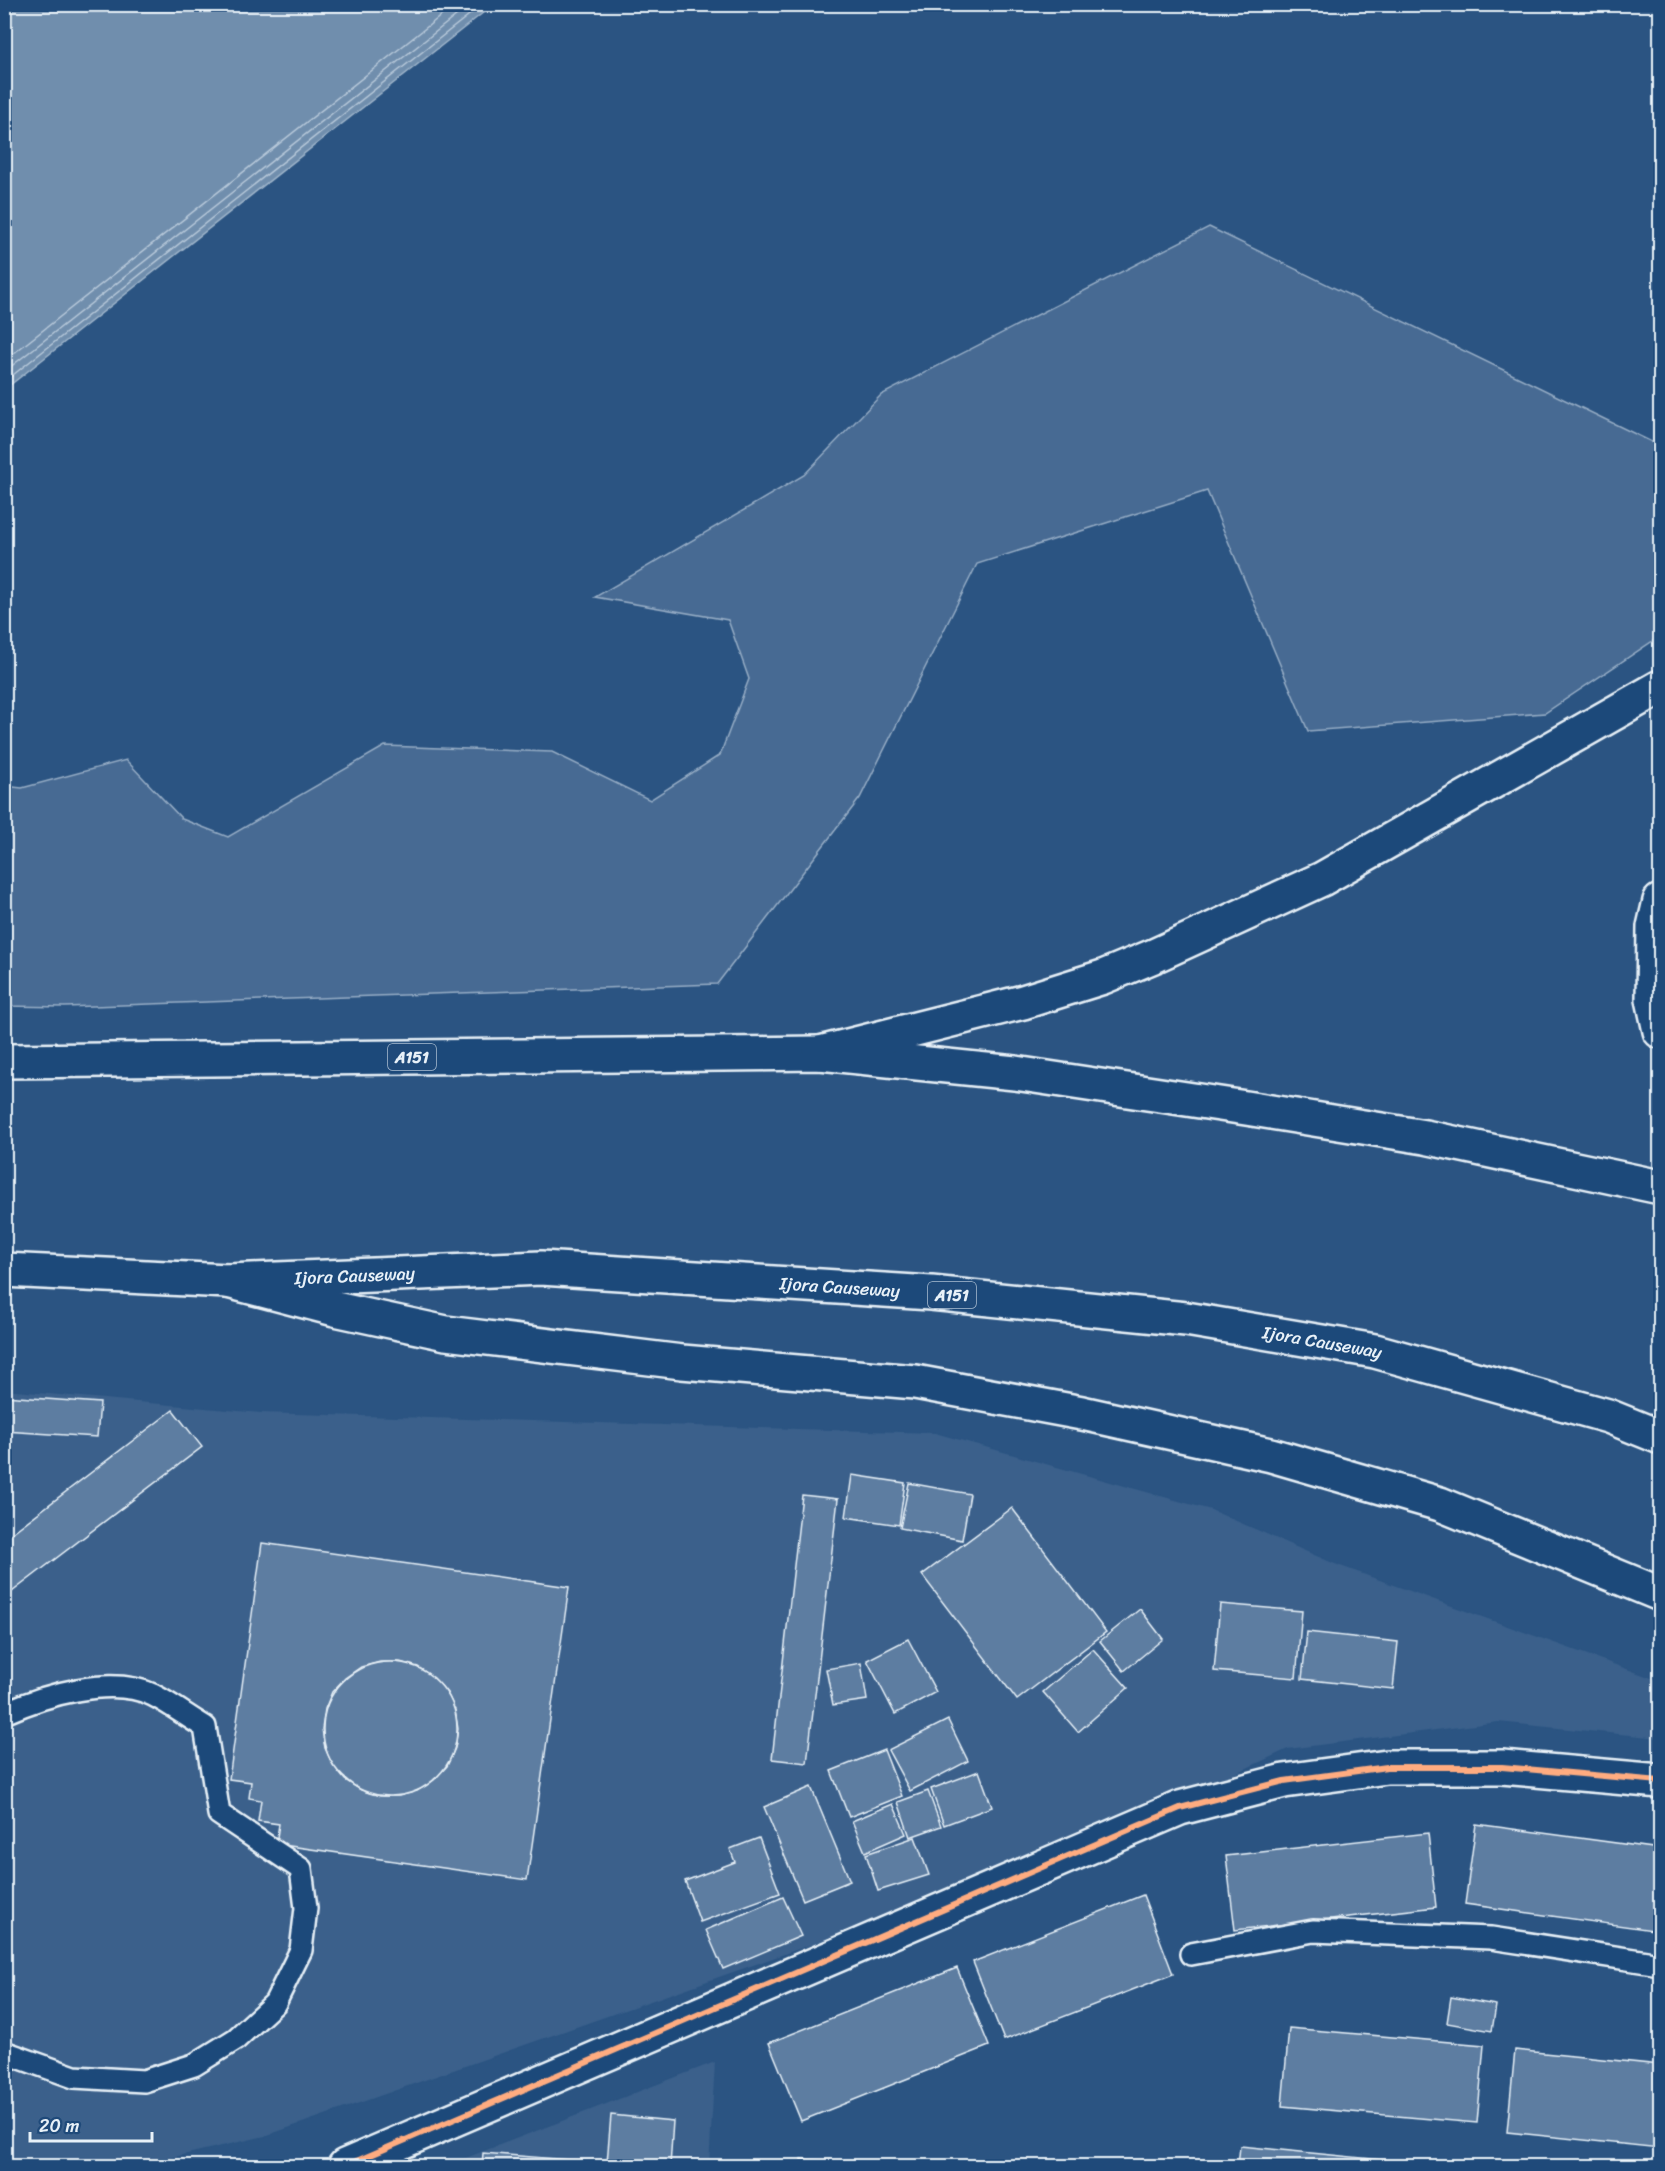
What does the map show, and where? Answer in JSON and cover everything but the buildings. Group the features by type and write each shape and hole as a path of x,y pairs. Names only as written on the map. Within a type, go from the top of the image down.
{"main road":[{"path":"820,1053 1023,1002 1102,977 1213,930 1322,879 1660,687"},
{"path":"1660,901 1654,927 1653,999 1660,1031"},
{"name":"A151","path":"4,1061 820,1053 1014,1073 1246,1108 1425,1137 1660,1187"},
{"name":"Ijora Causeway","path":"4,1270 228,1281 541,1268 931,1293 1186,1319 1375,1351 1608,1416 1660,1437"},
{"path":"228,1281 335,1309 446,1333 682,1362 915,1382 1082,1413 1271,1455 1440,1504 1660,1594"},
{"path":"345,2166 1180,1808 1284,1781 1387,1767 1502,1767 1660,1781"}],"lane":[{"path":"4,1713 55,1693 120,1686 152,1695 205,1727 219,1814 301,1869 306,1908 301,1950 275,2003 236,2039 194,2065 144,2081 74,2077 4,2052"},
{"path":"1191,1954 1312,1931 1491,1938 1660,1964"}],"shaded area":[{"path":"1209,227 1660,446 1660,636 1545,713 1308,731 1207,491 977,564 860,798 717,984 65,1007 5,1006 5,786 22,788 126,760 182,819 228,837 385,746 552,752 650,800 720,755 749,679 728,620 595,597 804,475 881,395"},
{"path":"4,1390 261,1413 935,1433 1211,1510 1335,1564 1660,1681 1660,1738 1498,1722 1288,1749 1027,1869 265,2136 135,2166 5,2166"},
{"path":"715,2062 709,2166 445,2166"}],"water":[{"path":"5,4 493,4 493,5 5,389"}],"cycle path":[{"path":"345,2166 1180,1808 1284,1781 1387,1767 1502,1767 1660,1781"}]}
